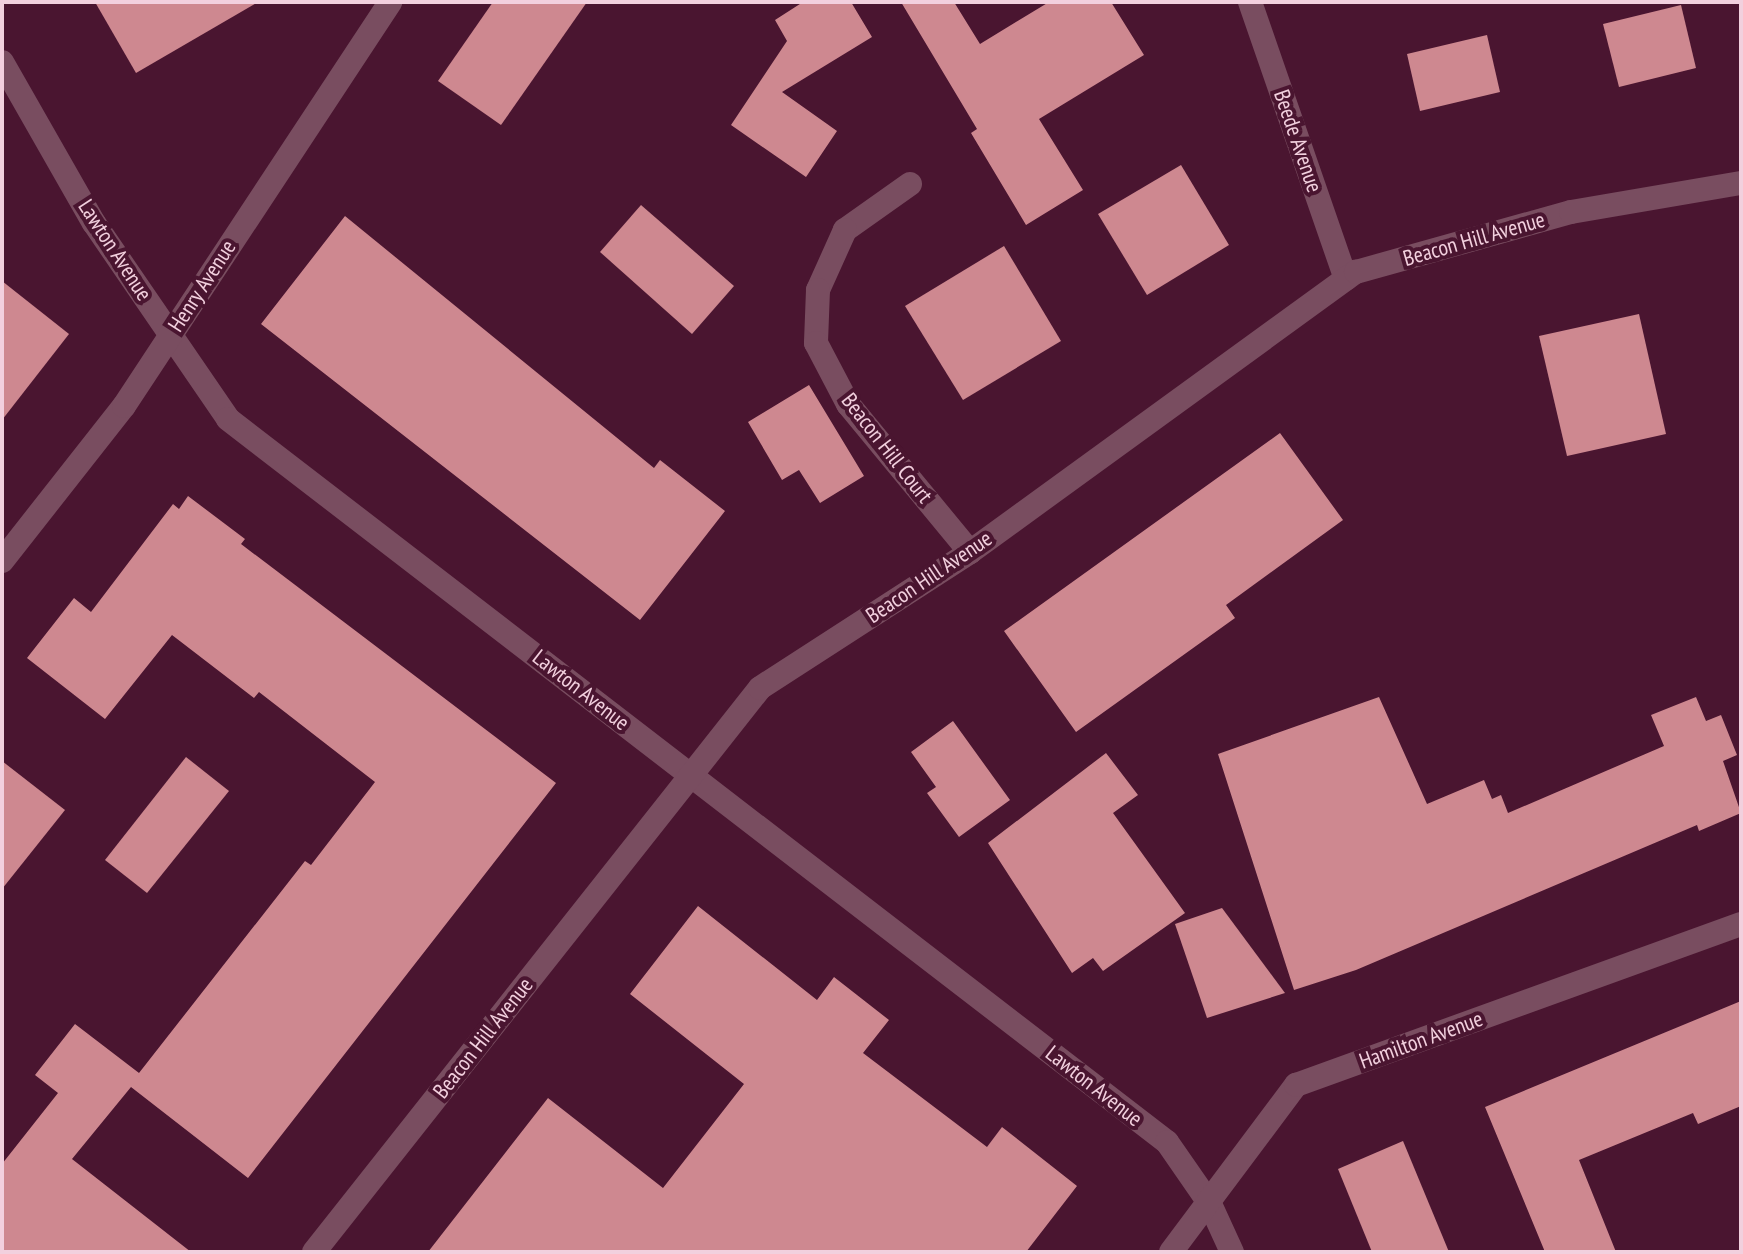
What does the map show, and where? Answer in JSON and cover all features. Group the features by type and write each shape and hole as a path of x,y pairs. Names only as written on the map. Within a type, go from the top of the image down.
{"street":[{"name":"Henry Avenue","path":"2,561 124,406 390,2"},
{"name":"Beede Avenue","path":"1250,2 1346,279"},
{"name":"Lawton Avenue","path":"2,62 94,223 228,419 1167,1142 1210,1204 1232,1252"},
{"name":"Beacon Hill Avenue","path":"314,1252 760,688 970,552 1356,272 1571,212 1741,183"},
{"name":"Beacon Hill Court","path":"910,184 845,230 818,290 816,343 848,404 970,552"},
{"name":"Hamilton Avenue","path":"1171,1252 1210,1204 1296,1085 1741,924"}],"building":[{"path":"95,2 258,2 136,73"},
{"path":"493,2 587,2 501,125 438,81"},
{"path":"803,2 851,2 872,37 782,92 837,131 806,177 731,125 787,41 775,20"},
{"path":"901,2 954,2 980,44 1049,2 1111,2 1144,55 1039,119 1083,190 1026,225 971,133 977,129"},
{"path":"1681,5 1696,68 1619,87 1603,24"},
{"path":"1487,35 1500,92 1420,111 1407,54"},
{"path":"1181,165 1229,245 1147,295 1098,214"},
{"path":"641,205 734,286 692,334 600,252"},
{"path":"345,216 654,468 660,460 725,511 640,620 261,324"},
{"path":"1004,246 1061,341 963,400 905,306"},
{"path":"2,281 69,334 2,420"},
{"path":"1639,314 1666,434 1567,456 1539,336"},
{"path":"809,385 864,476 820,503 799,470 782,480 748,422"},
{"path":"1280,433 1343,520 1226,605 1235,618 1076,732 1004,631"},
{"path":"188,496 245,539 241,544 556,783 248,1178 131,1087 72,1159 191,1252 2,1252 2,1164 58,1093 35,1075 75,1024 139,1073 305,861 311,865 375,782 259,692 254,698 172,635 105,719 27,658 74,598 91,612 173,504 179,509"},
{"path":"1379,697 1427,804 1484,780 1492,799 1501,795 1508,813 1664,746 1651,715 1696,697 1706,721 1721,715 1737,755 1723,761 1741,813 1699,831 1697,825 1356,970 1294,990 1218,754"},
{"path":"953,721 1010,800 959,837 927,793 936,787 911,752"},
{"path":"1106,753 1138,795 1113,813 1185,913 1103,971 1093,958 1072,973 988,843"},
{"path":"186,757 229,791 147,893 105,860"},
{"path":"2,761 65,810 2,889"},
{"path":"698,906 817,1000 834,977 889,1020 863,1053 987,1147 1002,1127 1077,1186 1026,1252 428,1252 548,1098 663,1188 744,1084 630,994"},
{"path":"1222,908 1285,993 1207,1018 1175,924"},
{"path":"1741,1001 1741,1106 1698,1124 1693,1113 1579,1160 1616,1252 1545,1252 1485,1107"},
{"path":"1403,1141 1449,1252 1372,1252 1338,1169"}]}
